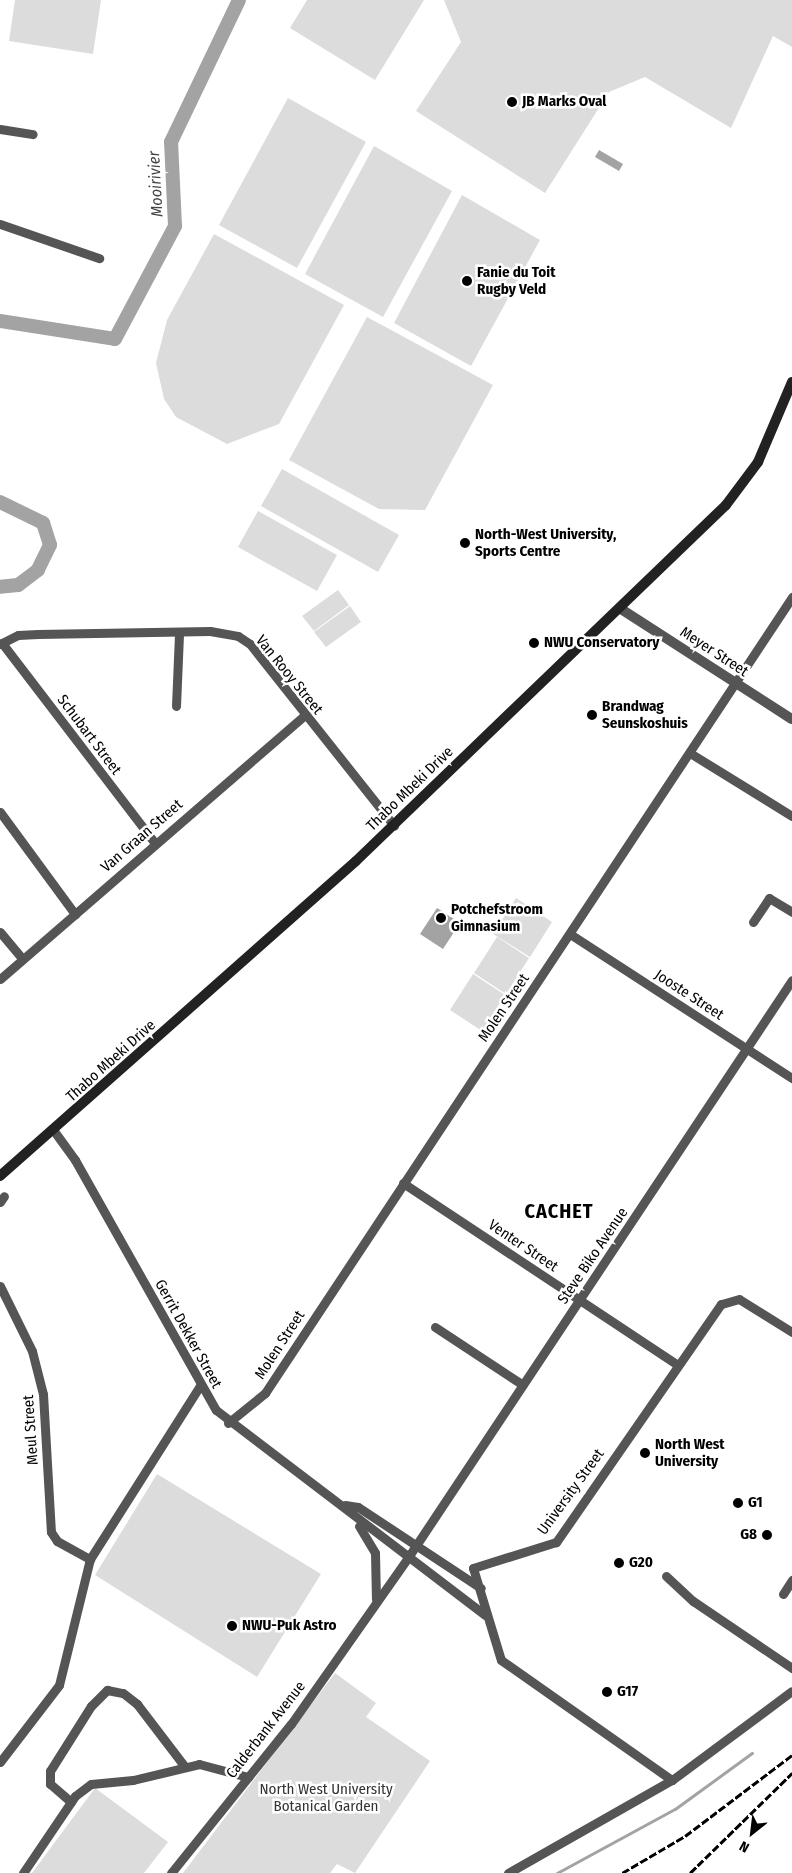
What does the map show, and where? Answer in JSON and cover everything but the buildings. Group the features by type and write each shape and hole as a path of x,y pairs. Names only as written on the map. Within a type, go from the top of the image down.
{"main road":[{"name":"Thabo Mbeki Drive","path":"0,1176 54,1131 394,826 621,609 749,479 792,382"}],"street":[{"path":"0,129 33,134"},
{"path":"0,224 99,258"},
{"name":"Molen Street","path":"228,1423 265,1393 792,598"},
{"name":"Meyer Street","path":"621,609 792,720"},
{"name":"Van Rooy Street","path":"1,643 18,635 226,631 250,644 304,716 394,826"},
{"path":"176,706 179,633"},
{"name":"Schubart Street","path":"1,643 155,843"},
{"name":"Van Graan Street","path":"0,979 304,716"},
{"path":"690,752 792,816"},
{"path":"0,812 74,914"},
{"path":"753,922 769,898 792,912"},
{"path":"0,932 23,959"},
{"name":"Jooste Street","path":"570,934 792,1078"},
{"name":"Steve Biko Avenue","path":"415,1546 580,1301 792,980"},
{"name":"Gerrit Dekker Street","path":"54,1131 111,1223 200,1386 228,1423 345,1505 354,1519 485,1615"},
{"name":"Venter Street","path":"403,1183 678,1365"},
{"name":"Meul Street","path":"0,1286 32,1351 43,1394 51,1532 57,1541 90,1559"},
{"name":"University Street","path":"672,1780 506,1664 485,1615 481,1588 473,1568 556,1542 678,1365 727,1300 739,1299 792,1332"},
{"path":"435,1327 523,1385"},
{"path":"0,1762 59,1685 90,1559 200,1386"},
{"name":"Gerrit Dekker Street","path":"345,1505 358,1507 481,1588"},
{"path":"354,1519 375,1553 376,1599"},
{"name":"Calderbank Avenue","path":"171,1873 291,1724 376,1599 415,1546"},
{"path":"666,1576 693,1601 792,1668"},
{"path":"783,1594 792,1580"},
{"path":"71,1802 50,1784 50,1771 91,1706 107,1690 123,1693 138,1704 185,1768"},
{"path":"508,1873 672,1780 792,1691"},
{"path":"23,1873 71,1802 91,1784 211,1765 248,1777"}],"green space":[{"path":"15,0 101,0 93,54 9,41"},
{"path":"307,0 424,0 375,80 290,28"},
{"name":"JB Marks Oval","path":"444,0 792,0 792,47 773,36 731,128 645,77 609,92 545,193 416,111 461,42"},
{"path":"288,98 366,142 297,268 219,225"},
{"path":"374,146 452,191 383,317 305,274"},
{"name":"Fanie du Toit Rugby Veld","path":"462,195 540,240 471,366 394,323"},
{"path":"214,234 344,305 279,424 227,444 176,417 164,399 156,363 167,320"},
{"path":"367,317 493,385 425,510 379,509 289,460"},
{"path":"282,469 399,535 378,572 261,506"},
{"path":"258,511 337,555 317,591 238,547"},
{"path":"338,590 349,605 314,631 302,616"},
{"path":"350,606 361,622 326,647 314,632"},
{"path":"516,898 552,922 530,957 493,934"},
{"path":"497,937 529,958 506,994 474,973"},
{"path":"473,974 505,995 482,1031 450,1010"},
{"name":"NWU-Puk Astro","path":"157,1474 321,1574 257,1677 95,1575"},
{"name":"North West University Botanical Garden","path":"335,1673 376,1703 366,1717 430,1761 355,1873 337,1864 330,1873 183,1873"},
{"path":"95,1788 168,1842 144,1873 32,1873"}],"shaded area":[{"path":"599,150 623,164 619,171 595,157"},
{"path":"437,908 460,923 443,949 420,934"}],"waterway":[{"name":"Mooirivier","path":"0,321 115,339 175,226 171,142 239,0"},
{"name":"Mooirivier","path":"0,502 43,523 50,545 38,570 18,585 0,587"},
{"path":"557,1873 675,1809 752,1753"}],"railway":[{"path":"622,1873 685,1836 792,1755"},
{"path":"690,1873 792,1773"}],"place":[{"name":"JB Marks Oval","path":"512,102"},
{"name":"Fanie du Toit Rugby Veld","path":"467,281"},
{"name":"North-West University, Sports Centre","path":"465,543"},
{"name":"NWU Conservatory","path":"534,643"},
{"name":"Brandwag Seunskoshuis","path":"592,715"},
{"name":"Potchefstroom Gimnasium","path":"441,918"},
{"name":"North West University","path":"645,1453"},
{"name":"G1","path":"738,1503"},
{"name":"G8","path":"767,1535"},
{"name":"G20","path":"619,1563"},
{"name":"NWU-Puk Astro","path":"232,1626"},
{"name":"G17","path":"607,1692"}],"district":[{"name":"CACHET","path":"559,1211"}]}
